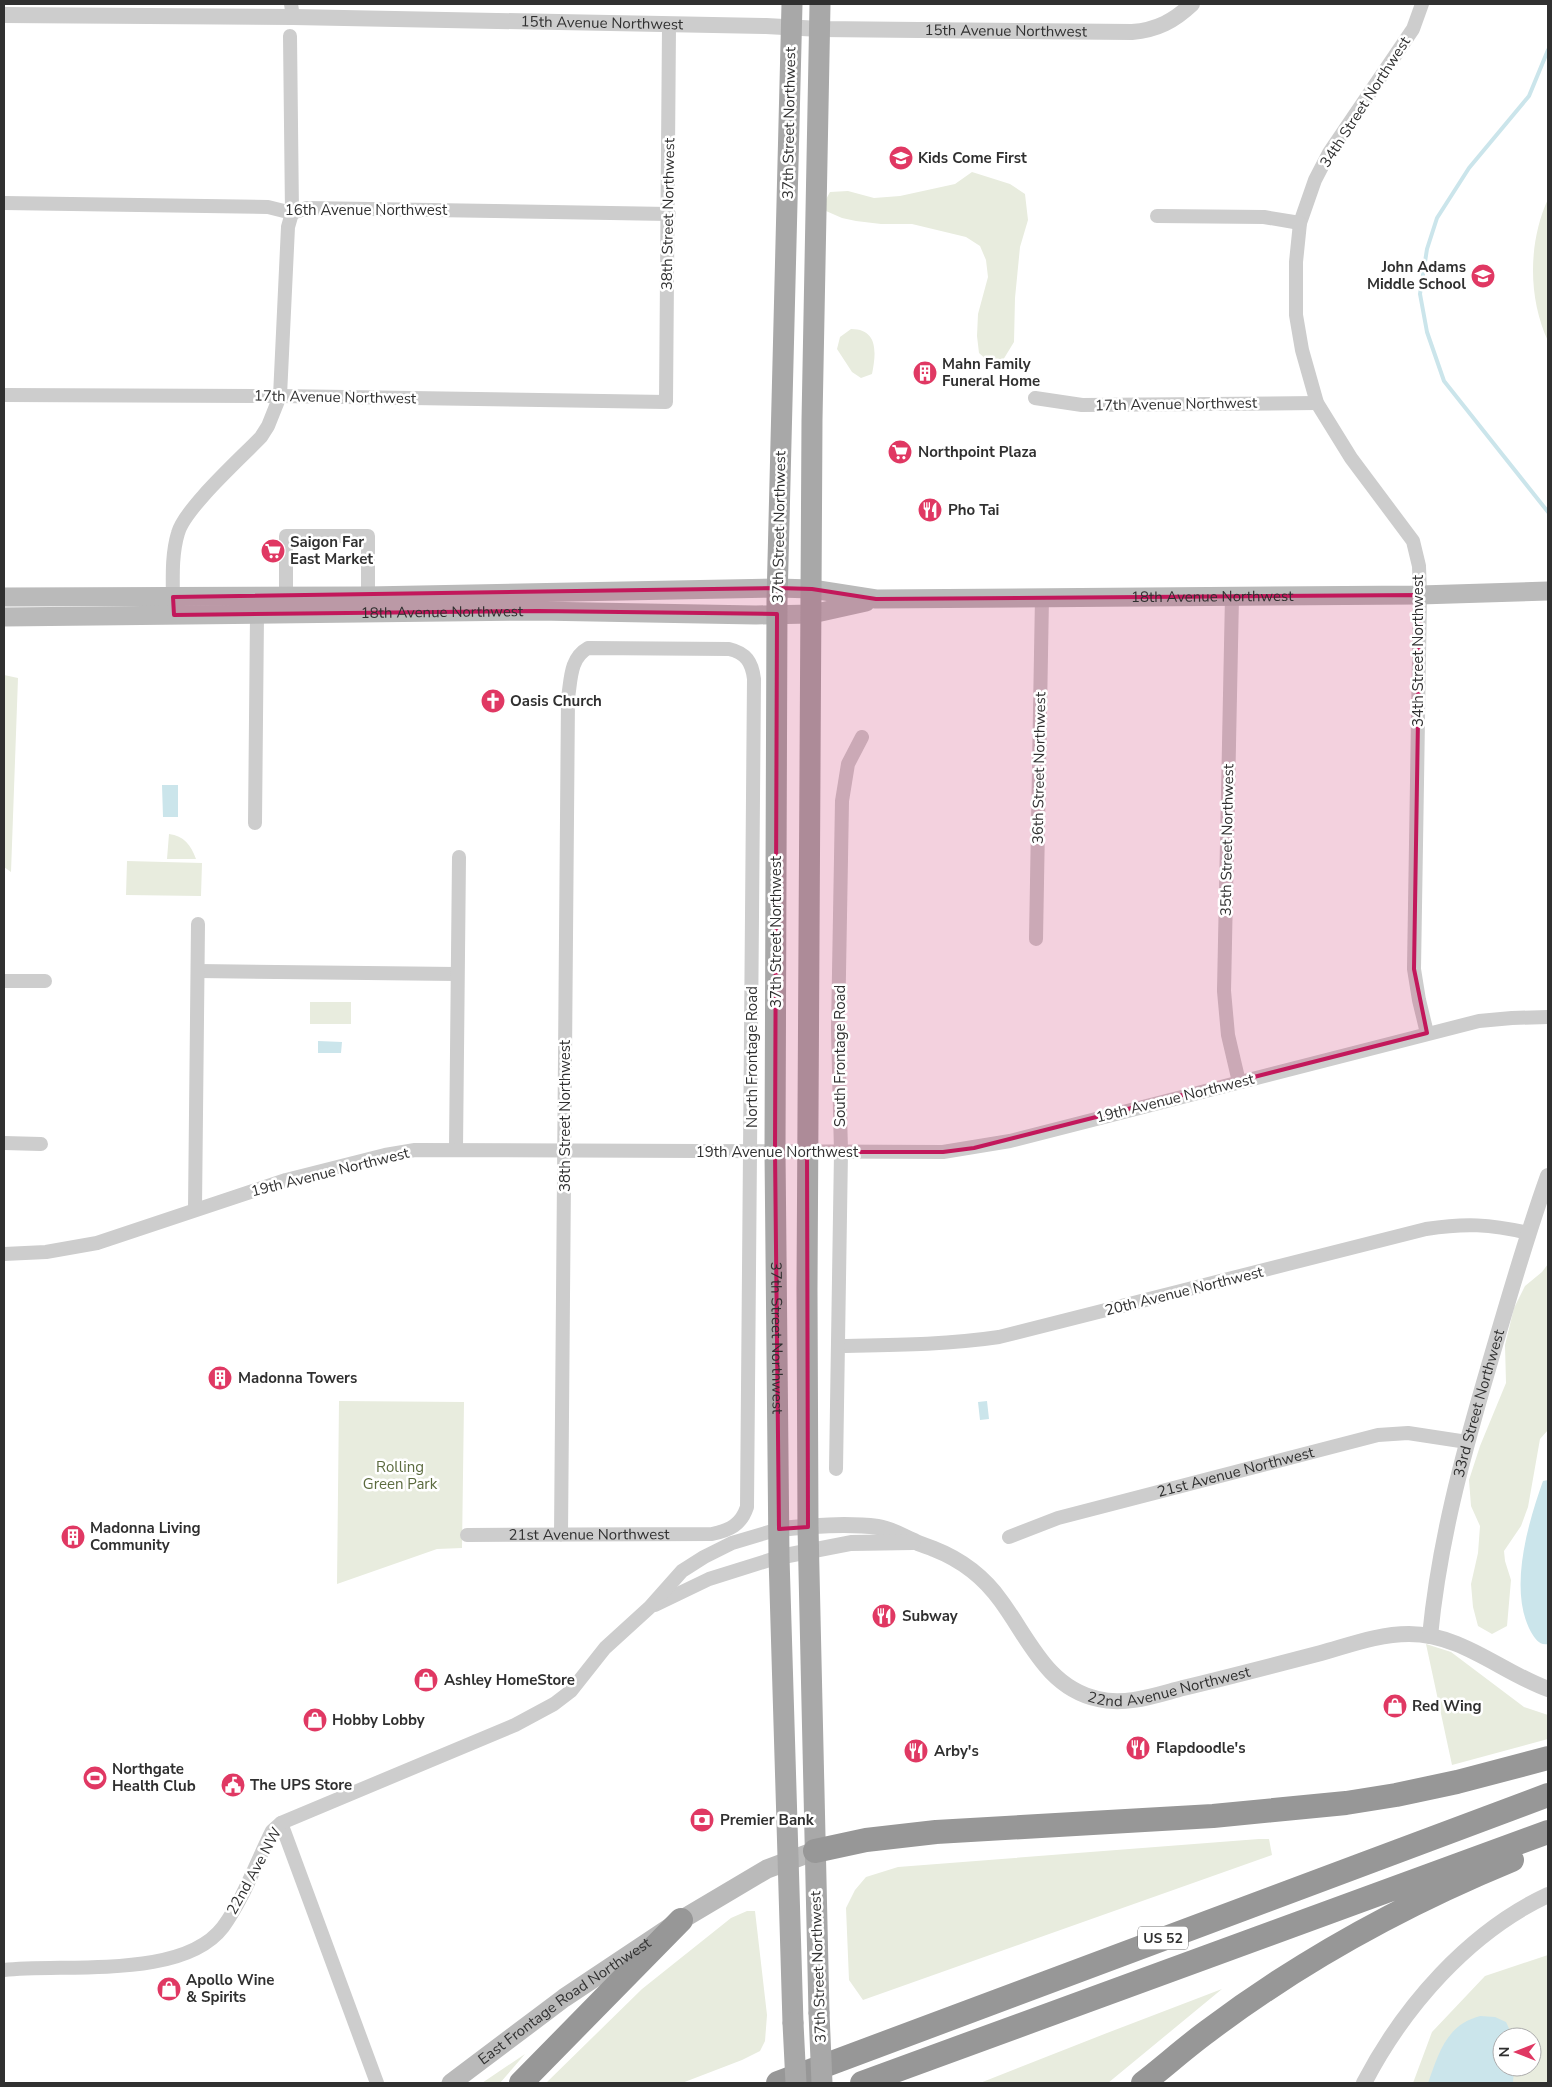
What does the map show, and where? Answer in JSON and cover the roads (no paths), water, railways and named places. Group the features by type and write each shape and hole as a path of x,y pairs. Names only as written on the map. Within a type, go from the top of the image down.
{"highway":[{"path":"814,1851 866,1840 936,1832 1213,1816 1346,1803 1457,1782 1548,1758"},
{"name":"US 52","path":"778,2083 1548,1794"},
{"name":"US 52","path":"862,2083 1548,1832"},
{"path":"1143,2083 1237,2010 1364,1930 1432,1895 1548,1845"},
{"path":"521,2083 681,1920"}],"main road":[{"name":"37th Street Northwest","path":"792,4 777,614 775,1152 779,1557 796,2083"},
{"name":"37th Street Northwest","path":"820,4 812,420 807,1152 808,1552 814,1851 822,2083"},
{"name":"18th Avenue Northwest","path":"4,617 286,597 778,588 812,588 876,599 1420,595 1548,591"},
{"name":"18th Avenue Northwest","path":"4,597 173,606 257,615 538,611 812,614 876,599"},
{"path":"788,1861 814,1851"},
{"name":"East Frontage Road Northwest","path":"451,2083 564,1998 681,1920 744,1882 788,1861"}],"street":[{"name":"15th Avenue Northwest","path":"4,14 292,10 669,26 1146,31 1170,22 1192,4"},
{"name":"34th Street Northwest","path":"1422,4 1412,29 1329,153 1315,180 1300,224 1296,262 1296,315 1302,350 1317,403 1351,458 1378,496 1408,531 1413,541 1419,566 1414,969 1427,1033"},
{"name":"38th Street Northwest","path":"666,402 669,26"},
{"path":"173,606 174,561 178,531 184,519 261,437 268,426 280,396 288,227 292,213 290,36"},
{"name":"16th Avenue Northwest","path":"4,203 268,207 292,213 306,208 669,214"},
{"path":"1157,216 1264,217 1300,224"},
{"name":"17th Avenue Northwest","path":"4,395 280,396 666,402"},
{"name":"17th Avenue Northwest","path":"1035,398 1082,405 1317,403"},
{"path":"286,597 286,536 368,536 368,596"},
{"name":"35th Street Northwest","path":"1232,596 1224,991 1228,1035 1239,1082"},
{"name":"36th Street Northwest","path":"1036,939 1042,597"},
{"path":"254,823 257,615"},
{"name":"North Frontage Road","path":"568,698 574,664 577,657 588,648 729,649 742,654 750,662 754,678 747,1507 744,1518 736,1526 726,1531 712,1534"},
{"name":"38th Street Northwest","path":"561,1535 568,698"},
{"name":"South Frontage Road","path":"836,1469 841,1152 838,1030 842,801 848,764 862,737"},
{"path":"456,1149 459,857"},
{"path":"195,1209 198,924"},
{"path":"198,971 457,974"},
{"path":"4,981 45,981"},
{"name":"19th Avenue Northwest","path":"4,1254 46,1252 97,1243 286,1180 385,1155 414,1150 943,1152 974,1148 1010,1141 1427,1033 1494,1019 1548,1017"},
{"path":"4,1143 41,1144"},
{"name":"33rd Street Northwest","path":"1430,1636 1444,1541 1454,1490 1528,1233 1548,1176"},
{"name":"20th Avenue Northwest","path":"838,1346 932,1344 998,1337 1426,1229 1457,1224 1477,1224 1528,1233"},
{"name":"21st Avenue Northwest","path":"1009,1537 1058,1518 1378,1435 1408,1433 1467,1442"},
{"path":"650,1607 677,1576 704,1557 732,1543 779,1530 844,1525 880,1528 897,1532 915,1542"},
{"name":"21st Avenue Northwest","path":"467,1535 712,1534"},
{"path":"650,1607 709,1579 779,1557 851,1543 915,1542"},
{"name":"22nd Avenue Northwest","path":"915,1542 935,1549 963,1563 987,1583 1001,1601 1037,1658 1049,1671 1069,1687 1097,1699 1113,1702 1151,1696 1390,1636 1410,1634 1430,1636"},
{"name":"22nd Ave NW","path":"4,1970 135,1964 173,1958 204,1945 224,1926 240,1898 272,1831 281,1823 515,1725 554,1704 571,1691 605,1648 650,1607"},
{"path":"1430,1636 1467,1647 1520,1677 1548,1689"},
{"path":"281,1823 377,2083"},
{"path":"1364,2083 1400,2022 1452,1964 1512,1914 1548,1894"}],"water":[{"path":"162,785 178,785 178,817 163,817"},
{"path":"318,1041 342,1042 341,1053 318,1053"},
{"path":"987,1401 989,1419 980,1420 978,1402"},
{"path":"1548,1480 1548,1644 1545,1644 1540,1643 1534,1637 1524,1615 1521,1597 1521,1577 1523,1556 1532,1516 1543,1481"},
{"path":"1480,2016 1495,2017 1506,2022 1508,2027 1492,2027 1492,2077 1513,2077 1513,2083 1428,2083 1445,2042 1459,2026 1468,2020"}],"waterway":[{"path":"1548,50 1529,96 1469,168 1437,218 1427,249 1420,294 1427,332 1444,381 1548,512"}],"place":[{"name":"Kids Come First","path":"901,158"},
{"name":"John Adams Middle School","path":"1483,276"},
{"name":"Mahn Family Funeral Home","path":"925,373"},
{"name":"Northpoint Plaza","path":"900,452"},
{"name":"Pho Tai","path":"930,510"},
{"name":"Saigon Far East Market","path":"273,551"},
{"name":"Oasis Church","path":"493,701"},
{"name":"Madonna Towers","path":"220,1378"},
{"name":"Madonna Living Community","path":"73,1537"},
{"name":"Subway","path":"884,1616"},
{"name":"Ashley HomeStore","path":"426,1680"},
{"name":"Red Wing","path":"1395,1706"},
{"name":"Hobby Lobby","path":"315,1720"},
{"name":"Flapdoodle's","path":"1138,1748"},
{"name":"Arby's","path":"916,1751"},
{"name":"Northgate Health Club","path":"95,1778"},
{"name":"The UPS Store","path":"233,1785"},
{"name":"Premier Bank","path":"702,1820"},
{"name":"Apollo Wine & Spirits","path":"169,1989"}],"park label":[{"name":"Rolling Green Park","path":"400,1476"}]}
